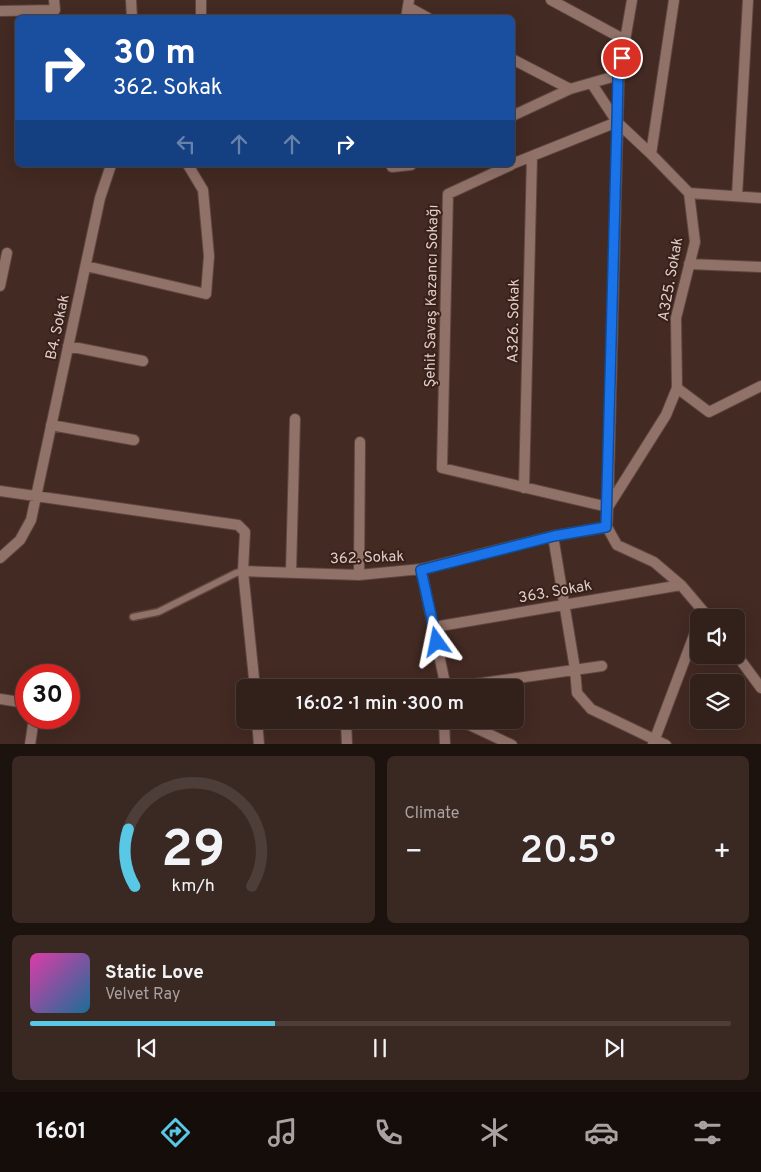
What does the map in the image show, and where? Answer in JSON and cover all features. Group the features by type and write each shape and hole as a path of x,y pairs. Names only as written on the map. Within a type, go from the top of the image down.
{"street":[{"path":"132,0 132,15"},
{"path":"201,0 201,15"},
{"path":"551,0 624,40"},
{"path":"524,488 608,507 618,75 632,0"},
{"path":"652,154 674,0"},
{"path":"737,196 748,0"},
{"path":"0,11 54,5"},
{"path":"408,8 422,15"},
{"path":"515,62 570,89"},
{"path":"515,115 570,89 618,75"},
{"path":"592,84 617,122 652,154 689,193 761,198"},
{"name":"Şehit Savaş Kazancı Sokağı","path":"515,164 617,122"},
{"name":"A326. Sokak","path":"524,488 532,156"},
{"name":"B4. Sokak","path":"0,558 20,540 31,520 100,198 110,167"},
{"path":"86,266 206,294 209,256 203,190 189,167"},
{"name":"Şehit Savaş Kazancı Sokağı","path":"508,167 448,194 442,468 524,488"},
{"name":"A325. Sokak","path":"606,527 608,507 666,415 677,388 676,318 695,242 689,193"},
{"path":"0,286 7,254"},
{"path":"689,264 761,267"},
{"path":"68,346 143,361"},
{"path":"677,388 708,412 761,386"},
{"path":"292,572 295,419"},
{"path":"51,425 134,440"},
{"path":"359,575 360,442"},
{"path":"0,491 238,525 244,532 243,571 254,679"},
{"path":"606,527 617,545 654,562 682,585 700,609"},
{"name":"362. Sokak","path":"243,571 359,575 421,570 554,536 606,527"},
{"path":"554,536 575,670 576,693 591,709 654,742 666,744"},
{"path":"421,570 444,679"},
{"name":"363. Sokak","path":"434,627 682,585"},
{"path":"654,742 690,646"},
{"path":"743,664 761,688"},
{"path":"510,679 602,666"},
{"path":"0,699 15,701"},
{"path":"30,744 32,729"},
{"path":"258,729 259,744"},
{"path":"346,729 347,744"},
{"path":"444,729 444,744"},
{"path":"480,729 512,744"}],"lane":[{"path":"133,617 158,612 243,571"}],"route":[{"path":"437,642 421,570 554,536 606,527 618,75 622,58"}]}
